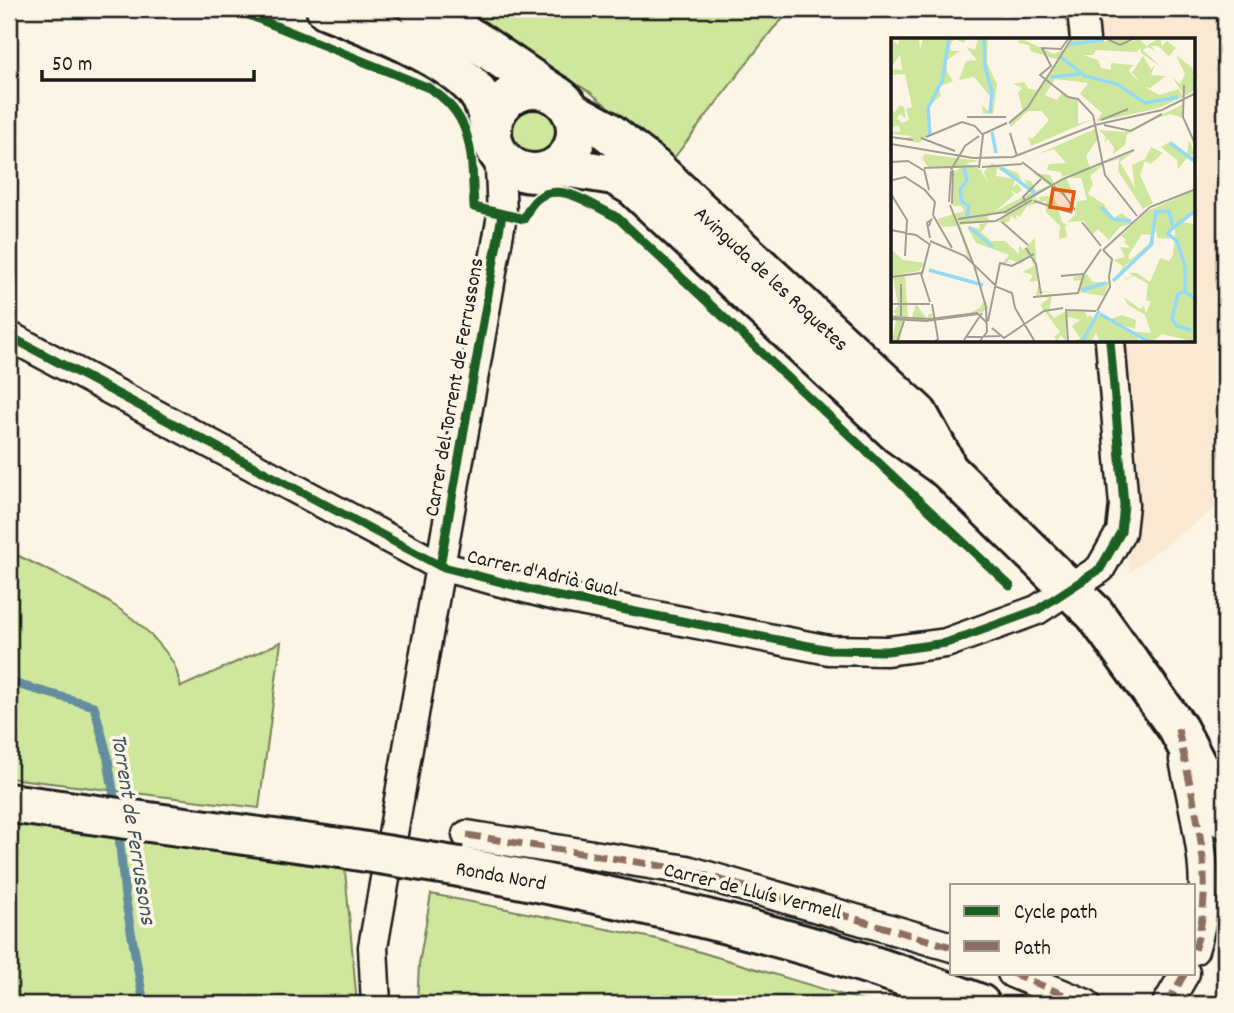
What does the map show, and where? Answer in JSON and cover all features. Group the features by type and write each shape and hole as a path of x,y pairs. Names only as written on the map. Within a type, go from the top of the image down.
{"street":[{"path":"326,9 374,28 446,65"},
{"path":"384,9 389,16 419,29 446,65 481,99 493,138 505,162 523,172 545,172 558,166 572,148 576,136 560,101 526,90 508,97 496,112 493,138"},
{"name":"Avinguda de les Roquetes","path":"419,9 473,39 606,130 646,162 918,414 948,470"},
{"path":"1082,9 1085,38"},
{"name":"Carrer del Torrent de Ferrussons","path":"376,1004 373,947 502,215 500,168 493,138"},
{"name":"Avinguda de les Roquetes","path":"558,166 614,175 633,186 898,434 948,470 1095,614 1178,729 1225,819"},
{"name":"Carrer d'Adrià Gual","path":"9,337 440,566 555,596 829,650 887,651 946,643 1037,610 1100,569 1121,533 1124,505 1110,343"},
{"path":"1178,729 1204,881 1202,927 1196,944"},
{"name":"Avinguda de les Roquetes","path":"1178,729 1225,771"},
{"name":"Ronda Nord","path":"9,803 96,823 347,860 460,863 631,900 796,942 980,1004"},
{"name":"Ronda Nord","path":"9,823 96,823"},
{"name":"Ronda Nord","path":"460,863 585,911 698,937 917,1004"},
{"name":"Carrer de Lluís Vermell","path":"460,863 687,870 950,946"},
{"path":"1014,974 1086,1004"},
{"path":"1167,1004 1184,974"}],"shaded area":[{"path":"1095,9 1225,9 1225,501 1130,572 1127,561 1139,503 1123,343 1196,343 1196,38 1098,38"}],"green space":[{"path":"442,9 793,9 773,29 674,158 664,162 626,122 590,92 461,14"},
{"path":"539,104 549,108 557,116 561,131 557,146 549,154 529,158 519,154 511,146 507,126 511,116 519,108"},
{"path":"9,551 98,596 139,624 157,641 172,661 181,687 281,642 259,808 9,778"},
{"path":"9,823 345,870 357,1004 9,1004"},
{"path":"431,894 657,939 873,1004 417,1004 419,964"}],"waterway":[{"name":"Torrent de Ferrussons","path":"9,682 94,706 107,754 116,809"},
{"name":"Torrent de Ferrussons","path":"118,826 125,897 144,1004"}],"marked path":[{"path":"1178,729 1196,811 1204,868 1201,924 1196,943"},
{"path":"467,835 687,870 950,946"},
{"path":"1014,974 1086,1004"},
{"path":"1167,1004 1184,974"}],"cycle path":[{"path":"234,9 429,88 444,99 463,125 468,140 474,207 524,219 532,204 542,195 553,192 579,198 618,218 1010,586"},
{"path":"440,566 502,215"},
{"path":"9,336 440,566 555,596 829,650 887,651 946,643 1037,610 1100,569 1121,532 1124,505 1110,343"}]}
